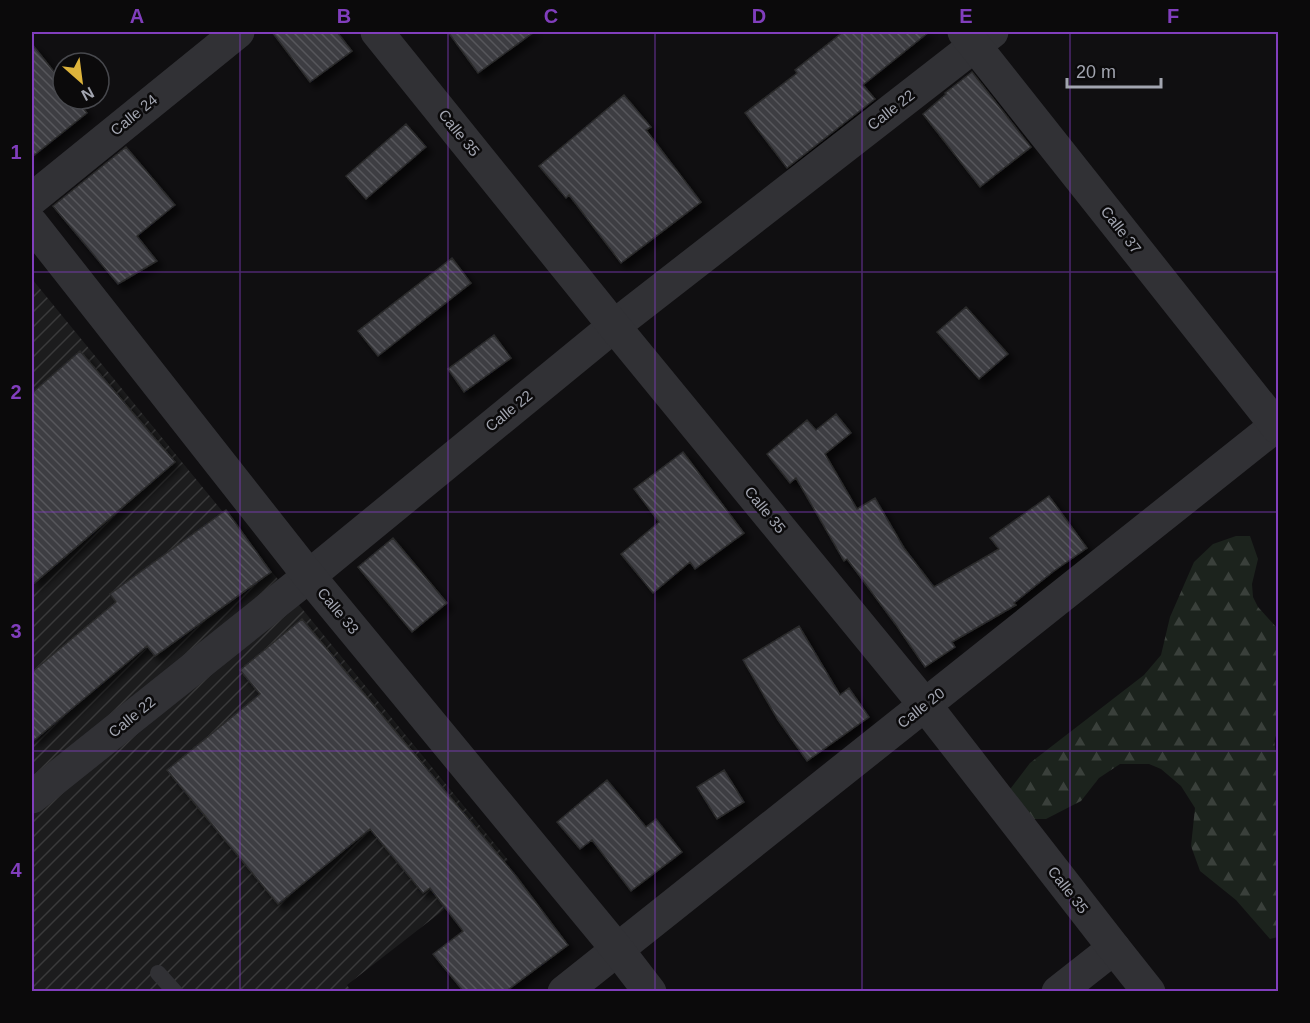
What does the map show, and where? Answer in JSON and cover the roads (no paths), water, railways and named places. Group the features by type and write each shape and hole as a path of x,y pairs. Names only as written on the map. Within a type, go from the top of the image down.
{"street":[{"name":"Calle 24","path":"32,199 238,32"},
{"name":"Calle 35","path":"377,32 614,326 925,705 1149,992"},
{"name":"Calle 22","path":"32,797 309,576 614,326 977,36"},
{"name":"Calle 37","path":"977,36 1278,426"},
{"name":"Calle 33","path":"32,224 309,576 650,992"},
{"name":"Calle 20","path":"564,992 1278,426"},
{"path":"1058,992 1114,948"}],"lane":[{"path":"158,973 175,992"}]}
